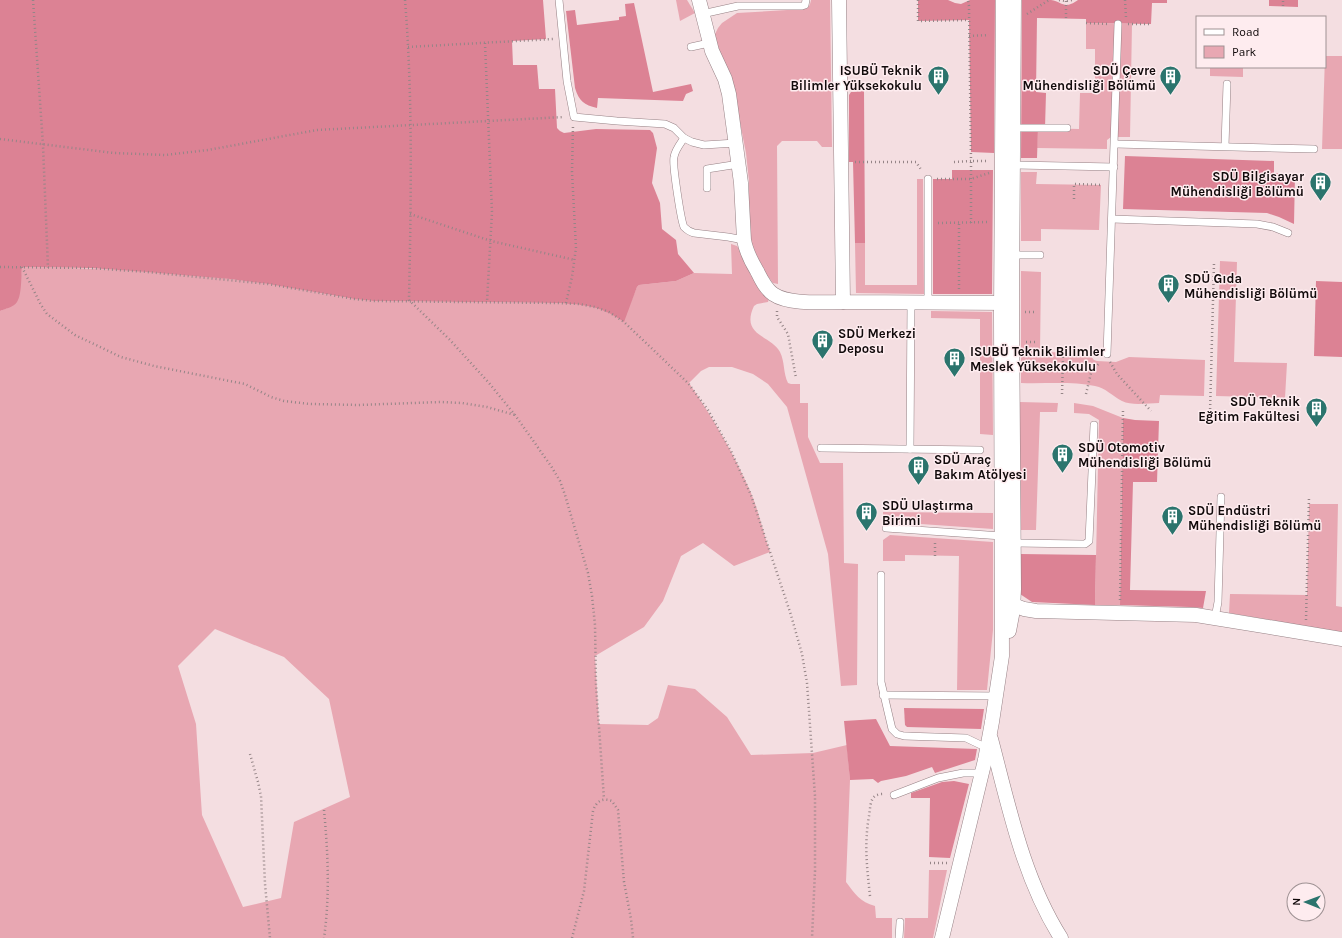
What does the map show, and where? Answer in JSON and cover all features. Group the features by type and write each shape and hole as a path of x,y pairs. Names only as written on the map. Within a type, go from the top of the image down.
{"street":[{"path":"699,0 709,43 727,86 739,164 744,240 749,255 764,284 772,293 779,297 804,301 928,302 1011,306"},
{"path":"839,0 843,302"},
{"path":"1003,0 1001,166 1011,306"},
{"path":"942,938 982,773 997,696 1002,656 1010,629 1008,603 1008,539 1013,255 1001,166 1014,128 1014,0"},
{"path":"1008,603 1024,609 1036,611 1190,614 1342,640"},
{"path":"988,741 1033,886 1048,918 1061,938"}],"lane":[{"path":"559,0 568,91 574,117 665,124 674,128 684,138 692,142 704,144 736,143"},
{"path":"702,14 738,6 802,6 805,4 806,0"},
{"path":"1108,354 1118,24"},
{"path":"691,47 709,43"},
{"path":"1225,146 1227,84"},
{"path":"1014,128 1067,128"},
{"path":"684,138 676,152 673,162 680,213 684,226 690,232 694,233 744,240"},
{"path":"1114,144 1314,149"},
{"path":"707,188 707,168 739,164"},
{"path":"1001,166 1114,167"},
{"path":"928,179 928,302"},
{"path":"1112,219 1257,224 1273,227 1288,233"},
{"path":"1013,255 1040,255"},
{"path":"910,449 911,302"},
{"path":"886,528 1085,544 1088,541 1094,425"},
{"path":"821,448 980,450"},
{"path":"1215,618 1218,602 1221,497"},
{"path":"881,575 881,676 883,695 892,729 897,734 904,736 966,738 988,741"},
{"path":"883,695 997,696"},
{"path":"894,795 938,778 964,773 982,773"},
{"path":"899,938 900,922"}],"path":[{"path":"33,0 43,145 48,268"},
{"path":"405,0 410,124 409,300 450,340 484,377 515,415 560,481 588,573 592,596 595,625 596,684 604,799"},
{"path":"918,0 918,20 969,20"},
{"path":"968,0 971,223"},
{"path":"1022,18 1049,0"},
{"path":"1059,0 1072,0"},
{"path":"1125,0 1126,24"},
{"path":"1283,0 1283,6"},
{"path":"1066,1 1066,18"},
{"path":"969,36 994,35"},
{"path":"408,47 563,38"},
{"path":"485,43 492,212 488,302"},
{"path":"0,139 114,153 165,155 208,150 317,130 410,124 574,117 572,172 576,235 575,260 566,303"},
{"path":"954,162 971,161 1001,166"},
{"path":"841,162 916,162"},
{"path":"928,179 971,179 1001,166"},
{"path":"1074,199 1074,184 1113,185"},
{"path":"410,214 491,241 575,260"},
{"path":"928,223 993,222"},
{"path":"959,223 959,303"},
{"path":"1210,412 1214,263"},
{"path":"0,267 89,268 147,272 268,284 354,299 566,303 595,307 610,312 624,322 688,383 708,410 731,452 751,495 791,615 802,654 807,683 815,796 815,871 812,938"},
{"path":"22,267 47,314 75,335 121,357 154,366 246,384 271,397 284,401 310,404 358,405 427,402 462,403 487,407 515,415"},
{"path":"779,297 777,317 788,334 796,378"},
{"path":"1011,306 1037,312"},
{"path":"1020,342 1038,342"},
{"path":"1086,394 1091,373 1108,354"},
{"path":"1108,354 1111,365 1117,374 1151,411"},
{"path":"1062,394 1064,357"},
{"path":"1120,605 1123,410"},
{"path":"1306,626 1309,497"},
{"path":"935,532 935,556"},
{"path":"250,754 261,796 264,884 270,938"},
{"path":"870,896 865,842 870,806 876,795 894,795"},
{"path":"572,938 584,891 593,812 595,805 604,799 612,801 618,810 624,882 633,938"},
{"path":"324,810 328,853 328,888 324,938"}],"green space":[{"path":"676,0 687,0 695,13 680,21"},
{"path":"811,0 830,0 832,147 822,147 817,141 782,141 777,146 778,284 773,283 763,270 752,248 749,227 749,181 746,153 734,92 715,40 715,34 722,23 737,13 804,9 809,6"},
{"path":"1086,23 1132,24 1130,137 1111,137 1107,140 1107,149 1037,148 1038,128 1079,129 1080,93 1095,93 1095,49 1086,49"},
{"path":"1326,56 1342,56 1342,149 1322,149"},
{"path":"1210,68 1243,68 1243,77 1210,76"},
{"path":"1021,172 1037,172 1036,184 1101,185 1099,230 1041,229 1041,241 1021,241"},
{"path":"917,179 923,179 924,294 856,293 855,243 865,243 865,285 917,285"},
{"path":"731,244 740,249 769,298 768,302 754,306 751,316 751,323 758,334 776,346 780,352 788,383 800,384 800,403 808,403 808,437 820,463 843,463 844,563 858,564 857,685 841,686 828,554 787,407 768,384 753,374 732,367 709,367 701,371 689,383 723,436 738,464 751,493 770,552 734,566 703,543 681,556 663,601 644,627 595,656 599,724 648,725 658,718 668,685 695,689 727,717 751,755 813,753 847,745 850,780 846,882 855,894 862,900 875,906 876,918 892,918 892,938 0,938 0,311 10,307 19,293 22,267 84,268 207,276 373,301 575,304 599,309 623,321 639,285 676,281 694,273 732,274","holes":["215,629 284,657 329,699 350,797 294,822 281,898 243,907 202,815 196,724 178,666"]},
{"path":"1220,261 1237,262 1234,362 1287,363 1285,398 1216,396"},
{"path":"1021,271 1041,272 1040,352 1088,353 1094,360 1097,361 1116,362 1129,357 1205,360 1204,396 1160,395 1159,403 1135,404 1126,403 1106,390 1086,384 1021,383"},
{"path":"931,311 992,312 993,435 980,434 980,319 931,318"},
{"path":"1020,402 1058,403 1057,412 1040,412 1036,530 1020,530"},
{"path":"1074,403 1093,406 1123,418 1120,605 1095,605 1099,420 1089,414 1074,413"},
{"path":"1309,504 1338,504 1336,606 1342,607 1342,632 1229,613 1230,594 1307,595"},
{"path":"883,512 993,513 993,529 892,522 883,516"},
{"path":"890,535 993,542 993,630 987,690 957,690 959,556 905,555 905,561 883,561 883,540"},
{"path":"929,870 947,870 933,938 904,938 905,918 928,918"}],"shaded area":[{"path":"0,0 543,0 546,39 512,41 513,65 537,65 539,89 555,89 557,128 564,133 596,129 650,130 653,133 657,148 652,183 660,203 662,229 676,240 678,254 694,273 676,281 639,285 624,322 599,309 575,304 373,301 230,279 89,268 22,267 19,299 14,305 0,311"},
{"path":"918,0 948,0 961,4 970,0 995,0 994,153 971,152 969,20 918,21"},
{"path":"1022,0 1051,0 1066,5 1078,0 1167,0 1167,3 1152,3 1151,24 1086,23 1086,19 1037,18 1036,92 1046,93 1045,128 1038,129 1037,158 1021,158"},
{"path":"1269,0 1298,0 1298,7 1269,6"},
{"path":"634,3 653,92 691,84 693,91 686,94 683,101 598,98 597,108 589,105 580,99 575,88 566,11 575,10 577,25 619,20 619,17 626,16 625,4"},
{"path":"864,91 865,243 855,243 853,162 849,162 849,95 851,92"},
{"path":"1125,156 1274,161 1274,173 1295,174 1294,224 1267,213 1123,209"},
{"path":"952,170 993,170 992,294 933,294 933,179 952,179"},
{"path":"1316,281 1342,282 1342,357 1314,356"},
{"path":"1123,418 1159,421 1157,482 1133,482 1130,590 1206,591 1203,608 1120,605"},
{"path":"1020,554 1096,555 1095,605 1032,602 1020,594"},
{"path":"904,708 984,709 981,729 907,727 905,725"},
{"path":"876,719 890,746 977,749 975,760 935,773 932,767 906,776 881,781 878,783 873,779 850,780 844,721"},
{"path":"954,781 969,784 950,858 929,857 930,798 911,798 911,793 942,782"}],"place":[{"name":"ISUBÜ Teknik Bilimler Yüksekokulu","path":"938,96"},
{"name":"SDÜ Çevre Mühendisliği Bölümü","path":"1171,96"},
{"name":"SDÜ Bilgisayar Mühendisliği Bölümü","path":"1320,202"},
{"name":"SDÜ Gıda Mühendisliği Bölümü","path":"1168,304"},
{"name":"SDÜ Merkezi Deposu","path":"822,360"},
{"name":"ISUBÜ Teknik Bilimler Meslek Yüksekokulu","path":"954,378"},
{"name":"SDÜ Teknik Eğitim Fakültesi","path":"1316,428"},
{"name":"SDÜ Otomotiv Mühendisliği Bölümü","path":"1063,474"},
{"name":"SDÜ Araç Bakım Atölyesi","path":"918,486"},
{"name":"SDÜ Ulaştırma Birimi","path":"866,532"},
{"name":"SDÜ Endüstri Mühendisliği Bölümü","path":"1172,536"}]}
